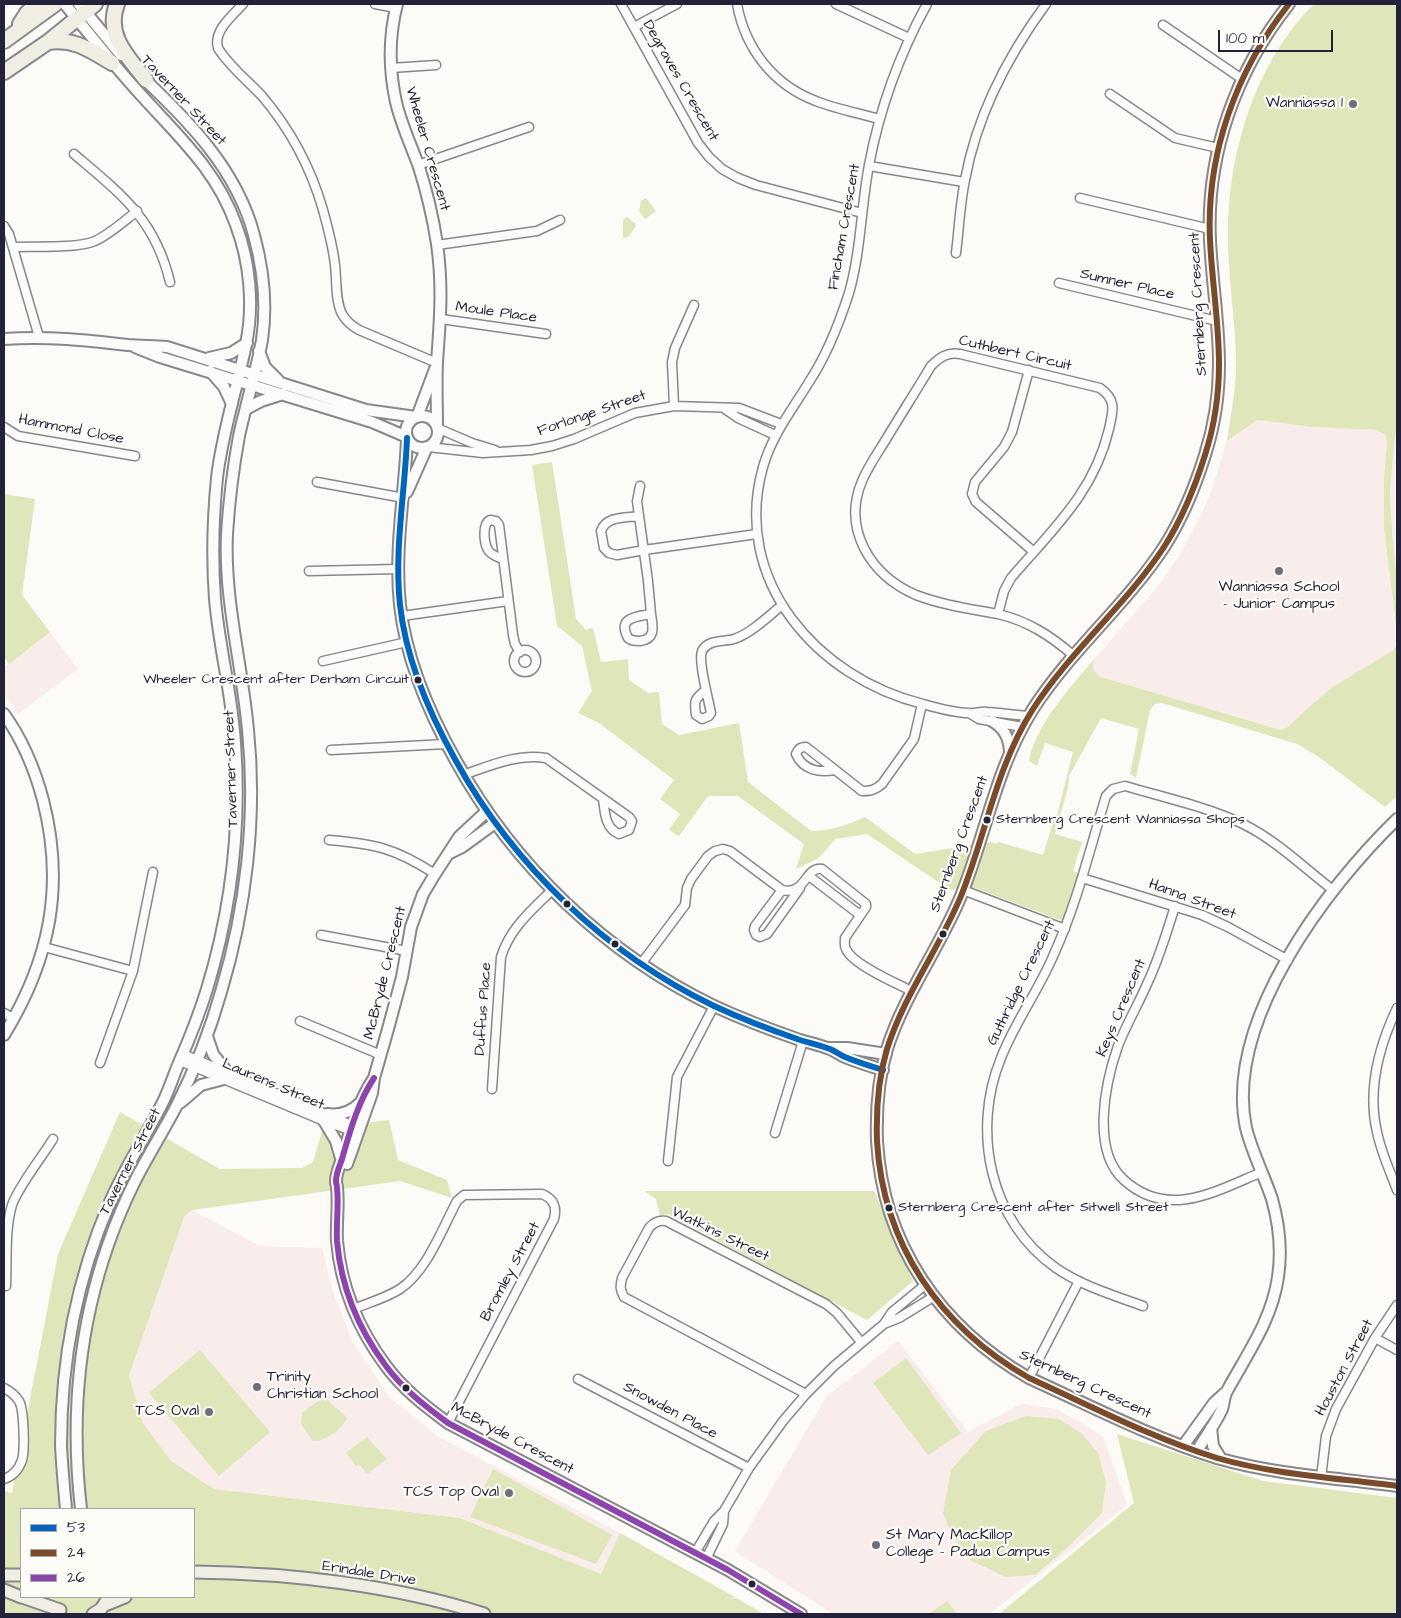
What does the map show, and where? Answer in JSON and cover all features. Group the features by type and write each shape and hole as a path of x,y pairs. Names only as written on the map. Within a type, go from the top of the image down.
{"highway":[{"path":"8,38 27,13 37,4"},
{"path":"8,38 56,4"},
{"path":"118,4 114,18 116,38 121,49 146,80"},
{"path":"4,72 48,42 84,10"},
{"path":"48,42 62,40 76,43 112,63"}],"main road":[{"name":"Erindale Drive","path":"195,1572 225,1572 308,1579 424,1598 484,1614"},
{"path":"4,1576 20,1575"},
{"name":"Erindale Drive","path":"195,1579 247,1575"},
{"path":"4,1590 20,1597"},
{"path":"24,1598 63,1612"},
{"path":"51,1598 63,1612"},
{"path":"102,1608 123,1598"}],"street":[{"name":"Taverner Street","path":"65,4 84,10 128,64 146,80 208,146 225,170 239,195 252,229 260,265 263,294 263,325 259,351 232,475 228,520 227,556 230,606 244,688 249,734 251,781 250,828 242,899 222,992 207,1036 176,1107 129,1194 96,1280 85,1327 78,1377 76,1462 81,1508"},
{"path":"242,4 221,30 216,40 218,48 271,108 290,135 306,165 319,196 329,229 335,263 338,304 341,313 350,324 359,330 437,363"},
{"path":"375,4 396,6"},
{"name":"Degraves Crescent","path":"621,4 698,143 722,169 756,185 862,213"},
{"path":"634,27 677,4"},
{"path":"737,4 742,26 750,45 761,61 781,82 816,102 879,119"},
{"path":"836,4 908,38"},
{"name":"Fincham Crescent","path":"927,4 908,38 888,88 879,119 869,166 856,260 839,322 818,367 775,435 763,466 757,491 757,534 762,562 768,581 782,605 814,644 841,667 870,685 922,704 969,713 984,712 1029,716"},
{"path":"956,253 964,182 976,135 994,89 1018,44 1046,4"},
{"name":"Sternberg Crescent","path":"1287,4 1262,42 1242,80 1228,113 1218,148 1213,179 1210,229 1219,374 1206,453 1182,515 1164,547 1133,588 1055,678 1022,727 1010,751 963,890 944,932 899,1017 886,1054 878,1098 878,1159 891,1216 905,1251 925,1285 951,1318 1001,1361 1029,1378 1164,1439 1221,1459 1321,1478 1397,1486"},
{"name":"Wheeler Crescent","path":"396,6 391,38 391,68 396,104 427,194 437,245 441,281 441,319 437,363 437,428"},
{"name":"Taverner Street","path":"66,1508 61,1445 62,1403 73,1318 97,1233 110,1200 164,1101 207,989 219,944 228,898 236,830 237,786 230,691 215,601 213,516 225,430 247,343 250,299 247,270 238,229 228,203 215,179 199,157 112,63 84,10"},
{"path":"1163,25 1242,80"},
{"path":"391,68 436,65"},
{"path":"1110,94 1175,138 1218,148"},
{"path":"418,165 529,127"},
{"path":"74,154 120,193 137,211 158,244 170,282"},
{"path":"869,166 964,182"},
{"path":"1080,198 1210,229"},
{"path":"13,247 93,242 137,211"},
{"path":"437,245 537,231 560,220"},
{"path":"4,226 9,234 39,337"},
{"name":"Sumner Place","path":"1059,283 1217,321"},
{"path":"674,406 672,362 675,348 694,305"},
{"name":"Moule Place","path":"441,319 546,334"},
{"path":"4,339 74,338 167,347 205,358 239,374 252,384 372,422 407,437 415,446 427,447"},
{"path":"205,358 231,353 247,343"},
{"path":"131,345 160,357 210,371 239,374 254,373 366,410 429,418 437,428 436,439 427,447 404,498"},
{"path":"259,351 265,367 279,381"},
{"name":"Cuthbert Circuit","path":"998,614 1004,591 1011,578 1070,510 1088,484 1105,447 1113,410 1112,401 1107,393 1100,388 953,353 939,358 931,366 866,473 855,505 856,529 865,550 882,571 897,584 914,594 934,601 998,614 1028,624 1046,633 1074,656"},
{"name":"Wheeler Crescent","path":"416,417 437,363"},
{"path":"1029,370 1012,432 1004,447 975,482 972,494 976,502 1034,552"},
{"path":"210,371 224,387 232,405"},
{"path":"246,409 261,401 283,394"},
{"name":"Forlonge Street","path":"427,447 483,453 543,448 574,440 635,413 674,406 739,408 781,424"},
{"name":"Forlonge Street","path":"725,409 738,418 775,435"},
{"path":"416,417 407,425 404,498 399,534 398,569 402,616 407,642 419,683 446,744 463,775 495,823 515,849 552,890 594,929 642,964 681,988 714,1006 758,1025 803,1041 829,1048 847,1048 886,1054"},
{"name":"Hammond Close","path":"4,427 18,436 134,456"},
{"name":"Forlonge Street","path":"437,428 472,443 499,451"},
{"path":"316,482 404,498"},
{"path":"640,486 637,501 651,614"},
{"path":"639,516 610,520 605,523 601,531 602,543 609,553 617,555 757,534"},
{"path":"502,559 492,554 487,548 484,526 490,520 496,521 499,525 513,636 520,652"},
{"path":"309,571 398,569"},
{"path":"402,616 508,601"},
{"path":"706,690 701,657 706,646 734,639 744,634 782,605"},
{"path":"323,661 407,642"},
{"path":"834,770 815,772 798,759 796,754 802,747 806,747 862,791 875,790 882,784 914,740 922,704"},
{"name":"Fincham Crescent","path":"969,713 979,719 1022,727"},
{"path":"4,714 32,766 50,827 54,866 50,920 44,947 35,974 14,1019 4,1034"},
{"path":"992,722 1006,733 1010,751"},
{"path":"331,750 446,744"},
{"path":"463,775 504,761 537,757 546,758 629,817 632,821 629,830 619,834 609,826 606,820 603,800"},
{"name":"Guthridge Crescent","path":"1142,1306 1079,1281 1048,1262 1031,1245 1016,1227 1004,1206 995,1184 987,1147 986,1122 990,1096 1001,1057 1047,970 1065,929 1106,796 1113,789 1125,786 1224,816 1244,824 1270,841 1333,890"},
{"name":"McBryde Crescent","path":"487,811 459,837 423,894 414,916 407,951 374,1078 372,1093 341,1159 336,1218 337,1243 342,1272 353,1309 365,1335 387,1368 417,1399 448,1422 706,1558 801,1614"},
{"path":"1197,1451 1222,1408 1225,1393 1267,1317 1278,1277 1280,1246 1276,1216 1262,1172 1251,1146 1243,1106 1245,1064 1256,1025 1305,930 1357,860 1397,819"},
{"name":"McBryde Crescent","path":"450,853 462,847 495,823"},
{"path":"329,840 364,843 403,854 434,874"},
{"path":"642,964 685,905 687,888 691,879 708,856 715,851 723,849 730,851 782,890 793,891 803,884"},
{"path":"782,890 755,926 756,935 760,937 767,934 809,876 817,869 822,869 865,902 866,907 845,938 846,950 874,972 912,991"},
{"path":"100,1063 133,971 153,872"},
{"path":"809,876 860,915"},
{"name":"Hanna Street","path":"1082,878 1175,906 1228,927 1288,960"},
{"name":"Duffus Place","path":"492,1089 501,957 505,944 516,927 552,890"},
{"path":"963,890 1065,929"},
{"name":"Keys Crescent","path":"1175,906 1148,984 1123,1034 1110,1073 1104,1124 1109,1159 1121,1178 1132,1187 1145,1195 1168,1200 1201,1197 1262,1172"},
{"path":"321,935 407,951"},
{"path":"44,947 133,971"},
{"path":"668,1161 677,1076 714,1006"},
{"path":"1397,1008 1386,1032 1374,1085 1376,1131 1397,1190"},
{"path":"4,1012 14,1019"},
{"path":"300,1021 381,1055"},
{"path":"176,1107 197,1088 226,1076 210,1048 207,1036"},
{"path":"775,1132 803,1041"},
{"path":"829,1048 846,1058 883,1070"},
{"name":"Laurens Street","path":"181,1058 354,1129"},
{"name":"McBryde Crescent","path":"338,1182 361,1102 374,1078"},
{"path":"341,1159 326,1118 354,1109 361,1102"},
{"path":"6,1286 8,1205 53,1139"},
{"name":"Bromley Street","path":"353,1309 396,1292 413,1279 425,1262 457,1201 464,1195 542,1194 551,1199 555,1205 554,1219 448,1422"},
{"name":"Watkins Street","path":"806,1394 624,1297 620,1285 622,1278 648,1228 652,1224 662,1220 666,1221 826,1304 837,1312 861,1342"},
{"path":"1029,1378 1079,1281"},
{"path":"695,1553 714,1521 724,1511 749,1468 783,1421 806,1394 925,1285"},
{"path":"884,1324 901,1317 933,1297"},
{"name":"Houston Street","path":"1321,1478 1326,1436 1332,1418 1375,1338 1397,1305"},
{"path":"1375,1338 1397,1350"},
{"name":"Snowden Place","path":"578,1378 749,1468"},
{"path":"4,1388 14,1394 20,1402 23,1448 19,1467 14,1473 4,1479"},
{"path":"1182,1446 1214,1403 1225,1393"},
{"path":"1211,1427 1212,1446 1221,1459"},
{"path":"706,1558 723,1524 724,1511"}],"shaded area":[{"name":"Wanniassa School - Junior Campus","path":"1257,420 1313,427 1376,430 1385,434 1387,441 1384,477 1384,528 1397,646 1392,651 1334,686 1288,727 1281,730 1101,677 1093,669 1095,658 1158,586 1178,557 1196,525 1211,492 1227,441"},
{"path":"1397,427 1397,579 1390,494"},
{"path":"50,632 78,669 18,714 4,694 4,667"},
{"name":"Trinity Christian School","path":"192,1210 260,1246 322,1248 333,1292 353,1343 390,1398 439,1437 620,1533 601,1574 460,1518 214,1489 171,1461 143,1423 129,1376 184,1217"},
{"path":"898,1341 968,1432 1021,1404 1057,1409 1103,1436 1127,1505 990,1614 833,1614 735,1551 826,1397"}],"green space":[{"path":"1314,4 1393,4 1397,8 1397,427 1390,494 1397,579 1397,634 1384,528 1384,477 1387,442 1385,434 1376,430 1313,427 1257,420 1227,441 1236,379 1229,267 1229,206 1239,143 1248,112 1276,53 1293,27"},
{"path":"646,198 656,211 645,219 639,211 641,201"},
{"path":"627,217 636,226 629,236 623,239 623,220"},
{"path":"552,462 576,619 586,630 593,628 601,662 628,659 629,680 648,693 659,692 662,724 679,735 739,723 748,782 811,831 839,827 865,817 915,854 991,842 997,844 998,842 1043,855 1054,819 1056,819 1073,752 1045,743 1037,766 1029,761 1039,733 1047,720 1065,694 1095,658 1094,669 1101,677 1281,730 1288,727 1334,686 1392,651 1397,645 1397,796 1385,807 1319,757 1297,744 1162,703 1155,704 1150,710 1136,778 1130,774 1139,729 1101,718 1069,776 1068,788 1055,834 1082,842 1073,871 1081,874 1063,921 975,888 950,890 867,834 835,839 819,858 796,869 804,844 738,796 708,796 679,836 669,830 680,814 660,799 674,780 599,723 578,713 592,691 582,646 557,626 532,465"},
{"path":"4,494 35,499 22,595 50,632 9,664 4,657"},
{"path":"120,1112 220,1169 302,1168 313,1162 323,1128 389,1120 398,1160 447,1180 452,1198 400,1181 192,1210 184,1217 129,1376 143,1423 171,1461 214,1489 460,1518 601,1574 620,1533 735,1597 729,1600 736,1598 764,1614 4,1614 4,1491 12,1493 58,1254"},
{"path":"644,1191 874,1191 913,1281 867,1320 668,1214 660,1216 656,1199"},
{"name":"TCS Oval","path":"200,1350 270,1432 219,1476 149,1393"},
{"path":"906,1358 961,1433 928,1455 873,1383"},
{"path":"322,1398 327,1399 347,1418 342,1426 333,1434 318,1441 313,1441 301,1424 302,1413"},
{"path":"1026,1416 1059,1419 1082,1434 1098,1453 1106,1482 1102,1513 1067,1548 1035,1575 1006,1577 970,1560 952,1535 943,1513 951,1470 986,1431"},
{"path":"1117,1434 1263,1481 1397,1498 1397,1614 999,1614 1134,1503"},
{"path":"367,1437 387,1459 367,1474 359,1464 356,1466 346,1453"},
{"name":"TCS Top Oval","path":"493,1469 612,1535 596,1564 470,1517"},
{"path":"947,1601 957,1614 929,1614"}],"transit line":[{"name":"24","path":"1289,4 1270,30 1240,85 1219,145 1213,176 1210,208 1210,240 1218,333 1219,375 1211,433 1197,479 1188,502 1164,547 1133,588 1048,687 1020,731 1001,777 961,896 943,935 912,991 887,1049 878,1095 877,1141 882,1179 891,1215 904,1248 922,1279 943,1308 969,1334 997,1357 1029,1378 1122,1421 1169,1441 1217,1458 1284,1472 1397,1486"},
{"name":"53","path":"407,438 398,563 400,605 407,646 420,686 446,743 479,800 506,836 535,871 566,903 636,961 674,985 746,1020 883,1070"},
{"name":"26","path":"374,1078 363,1097 355,1117 337,1175 337,1241 343,1275 353,1307 376,1352 393,1374 415,1397 448,1423 728,1570 801,1614"}],"place":[{"name":"Wanniassa 1","path":"1353,104"},
{"name":"Wanniassa School - Junior Campus","path":"1279,571"},
{"name":"Wheeler Crescent after Derham Circuit","path":"418,680"},
{"name":"Sternberg Crescent Wanniassa Shops","path":"987,820"},
{"name":"Sternberg Crescent after Sitwell Street","path":"889,1208"},
{"name":"Trinity Christian School","path":"257,1387"},
{"name":"TCS Oval","path":"209,1412"},
{"name":"TCS Top Oval","path":"509,1493"},
{"name":"St Mary MacKillop College - Padua Campus","path":"876,1545"}]}
